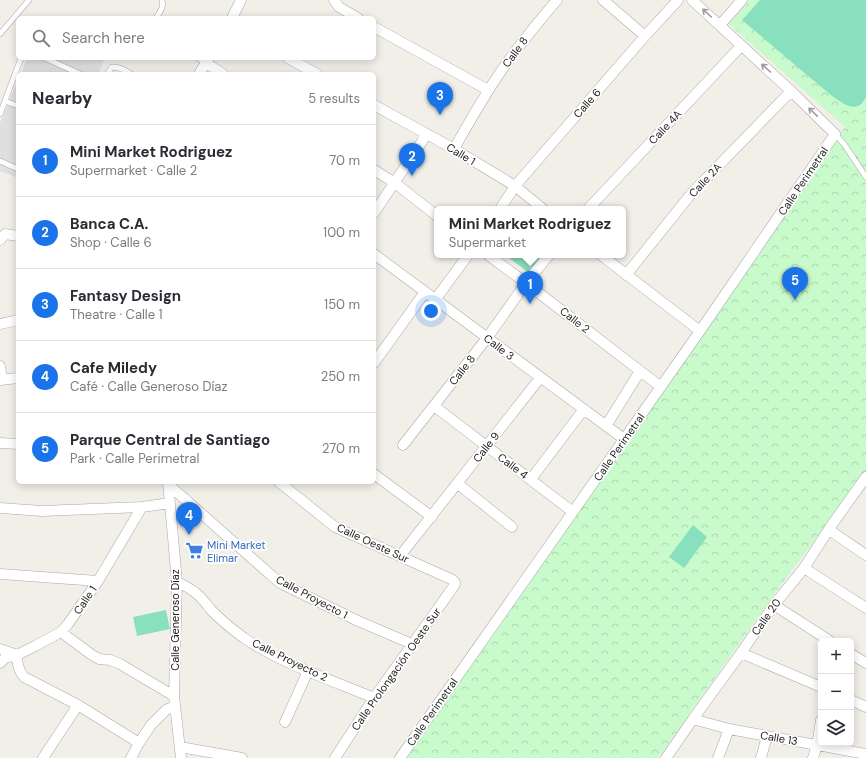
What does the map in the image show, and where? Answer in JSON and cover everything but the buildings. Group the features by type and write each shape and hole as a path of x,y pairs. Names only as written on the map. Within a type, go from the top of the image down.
{"street":[{"path":"233,16 242,0"},
{"name":"Calle 8","path":"454,149 488,90 508,61 557,0"},
{"path":"603,0 645,36"},
{"name":"Calle 6","path":"502,206 515,186 678,0"},
{"path":"692,0 835,134"},
{"path":"720,25 742,0"},
{"path":"334,1 339,8 354,16"},
{"path":"376,28 488,90"},
{"name":"Calle 4A","path":"591,206 742,46"},
{"path":"201,72 204,60 220,72"},
{"path":"292,60 313,72"},
{"name":"Calle 2A","path":"626,275 691,194 790,91"},
{"name":"Calle 1","path":"376,106 454,149 515,186 539,206"},
{"path":"376,210 426,134"},
{"name":"Calle Perimetral","path":"400,758 661,387 835,134"},
{"path":"376,171 434,214"},
{"path":"3,237 16,236"},
{"name":"Calle 3","path":"376,255 624,439"},
{"path":"435,300 466,258"},
{"name":"Calle 2","path":"492,258 661,387"},
{"name":"Calle 8","path":"403,445 487,338 526,283 547,258"},
{"path":"605,258 700,331"},
{"path":"376,359 425,292"},
{"path":"0,324 16,320"},
{"path":"0,366 1,380 16,378"},
{"path":"606,426 640,371"},
{"name":"Calle 9","path":"400,556 540,378"},
{"name":"Calle 4","path":"434,406 532,479 573,512"},
{"path":"532,479 584,409"},
{"path":"0,443 16,444"},
{"path":"376,475 432,517"},
{"name":"Calle 20","path":"666,758 774,605 804,568 829,530 862,490 866,477"},
{"name":"Calle Generoso Díaz","path":"168,484 177,582 174,696 181,758"},
{"name":"Calle Proyecto 1","path":"168,484 280,583 358,621 412,644"},
{"name":"Calle Oeste Sur","path":"281,484 335,527 453,580"},
{"path":"458,484 512,527"},
{"path":"0,508 42,511 142,507 170,503"},
{"name":"Calle 1","path":"0,663 5,658 17,655 61,632 98,581 142,507"},
{"path":"829,530 866,554"},
{"path":"804,568 866,608"},
{"path":"0,574 98,581"},
{"name":"Calle Prolongación Oeste Sur","path":"335,758 374,698 454,586 455,583 453,580"},
{"name":"Calle Proyecto 2","path":"177,582 188,587 198,595 226,624 261,648 308,671 374,698"},
{"path":"774,605 825,638"},
{"path":"61,632 99,659 110,660 120,664 174,696"},
{"path":"0,649 17,655 18,666 24,677 78,705 139,743"},
{"path":"741,653 818,686"},
{"path":"854,656 866,663"},
{"path":"285,722 308,671"},
{"path":"854,701 866,707"},
{"path":"43,758 78,705"},
{"path":"131,758 151,725 166,710 175,708"},
{"name":"Calle 13","path":"693,719 729,729 862,755"},
{"path":"718,758 729,729"},
{"path":"761,758 767,736"},
{"path":"813,758 818,739"},
{"path":"180,747 225,757 242,758"}],"lane":[{"path":"0,34 29,0"},
{"path":"157,16 162,8 162,0"},
{"path":"0,114 20,60"},
{"path":"49,60 76,72"},
{"path":"108,72 112,67 120,68 127,72"},
{"path":"5,101 16,105"},
{"path":"835,134 844,144 866,177"},
{"path":"0,161 16,168"}],"shaded area":[{"path":"26,60 104,60 99,72 22,72"},
{"path":"16,85 16,177 0,171 0,123"}],"green space":[{"path":"750,0 866,0 866,472 780,586 658,758 405,758 845,127 729,24"},
{"path":"760,0 866,0 866,97 861,104 852,107 832,96 742,20"},
{"path":"509,258 540,258 529,273"},
{"path":"693,525 707,537 684,568 669,557"},
{"path":"166,610 170,629 137,636 133,617"}],"place":[{"name":"Fantasy Design","path":"440,115"},
{"name":"Banca C.A.","path":"412,176"},
{"name":"Parque Central de Santiago","path":"795,300"},
{"name":"Mini Market Rodriguez","path":"530,304"},
{"name":"Cafe Miledy","path":"189,535"},
{"name":"Mini Market Elimar","path":"194,551"}]}
